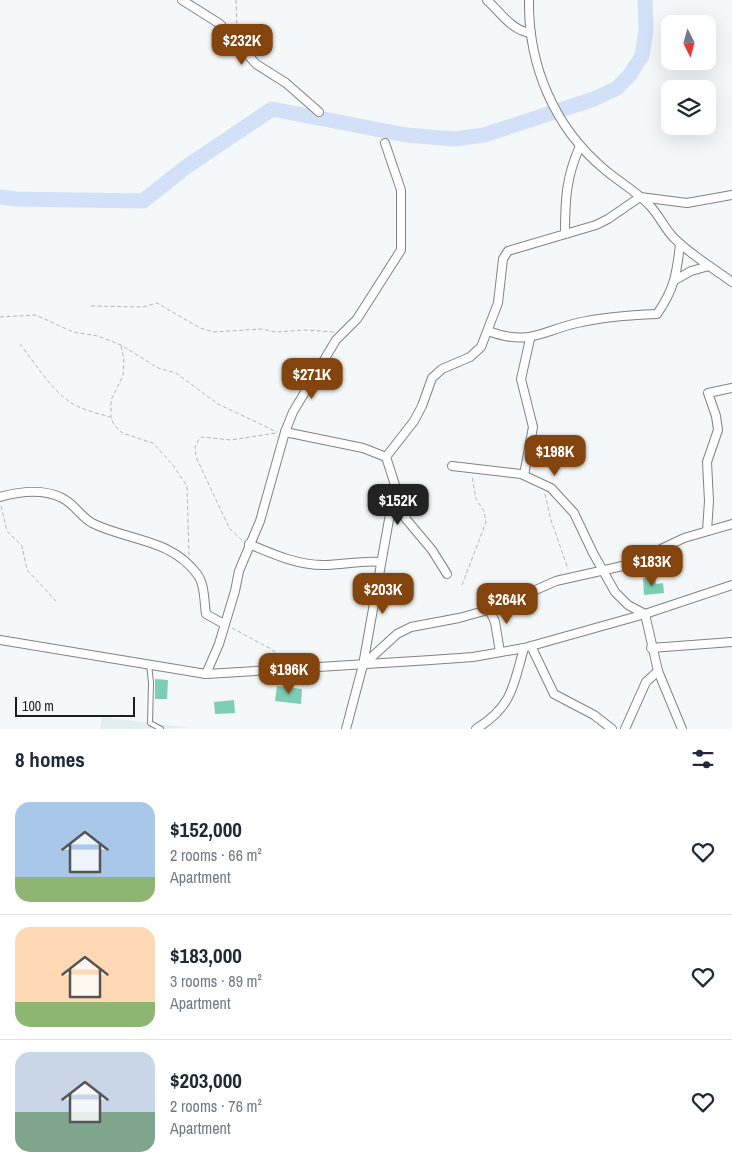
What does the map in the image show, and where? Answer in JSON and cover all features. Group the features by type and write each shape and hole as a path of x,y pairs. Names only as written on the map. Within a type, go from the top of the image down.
{"street":[{"path":"182,0 220,24 256,64 286,83 319,112"},
{"path":"487,0 514,27 522,32 530,33"},
{"path":"529,0 530,33 544,89 556,112 580,146 603,169 651,207 680,244 732,282"},
{"path":"206,674 214,657 249,544 260,521 281,432 303,393 322,368 336,340 357,319 401,250 401,190 385,143"},
{"path":"565,234 565,203 568,175 580,146"},
{"path":"386,457 408,430 422,406 432,378 442,369 476,353 488,331 498,303 502,267 508,251 608,219 640,197 687,203 732,195"},
{"path":"488,331 502,336 530,339 576,324 620,316 657,314 670,296 675,280 680,244"},
{"path":"675,280 691,271 709,266"},
{"path":"524,475 533,427 521,379 530,339"},
{"path":"707,531 709,501 707,462 718,430 716,416 708,393 732,388"},
{"path":"281,432 363,448 386,457"},
{"path":"386,457 406,519 432,550 447,574"},
{"path":"452,466 524,475 542,483 556,493 574,513 603,570 621,598 628,605 645,614"},
{"path":"346,729 364,664 395,486"},
{"path":"0,497 30,492 59,496 68,500 92,523 149,540 185,562 197,574 201,582 206,614 224,624"},
{"path":"364,664 397,634 411,627 459,618 489,609 556,581 633,563 673,542 732,524"},
{"path":"249,544 286,559 321,565 381,562"},
{"path":"0,640 206,674 473,657 528,647 645,614 732,585"},
{"path":"489,609 495,622 500,652"},
{"path":"645,614 651,648 658,671 682,729"},
{"path":"651,648 732,642"},
{"path":"476,729 492,718 510,697 528,647"},
{"path":"528,647 554,694 594,715 612,729"},
{"path":"625,729 646,682 658,671"}],"lane":[{"path":"149,664 151,684 150,723 161,729"}],"path":[{"path":"236,0 236,41"},
{"path":"92,306 143,307 157,303 200,328 214,332 261,329 276,332 332,331 336,340"},
{"path":"0,317 36,315 73,332 98,336 121,345 158,368 176,373 218,404 281,432"},
{"path":"20,344 34,364 68,400 76,406 111,417"},
{"path":"121,345 124,360 123,376 111,400 111,417 114,425 122,433 153,443 173,465 187,486 190,545 189,555 185,562"},
{"path":"249,544 238,538 230,528 196,457 195,447 202,437 231,440 281,432"},
{"path":"462,585 486,522 484,511 476,499 470,467"},
{"path":"542,483 551,520 571,577"},
{"path":"0,503 10,537 22,546 27,570 56,601"},
{"path":"224,624 271,649 293,669"}],"shaded area":[{"path":"102,717 191,728 100,729"}],"building":[{"path":"655,577 656,584 663,583 664,593 644,595 643,578"},
{"path":"155,679 168,680 167,699 155,699"},
{"path":"277,686 302,689 301,704 275,701"},
{"path":"234,700 235,713 215,714 214,702"}],"waterway":[{"path":"0,197 15,199 143,201 186,167 272,109 406,135 455,139 484,135 594,99 617,88 629,76 642,56 646,30 645,0"}]}
